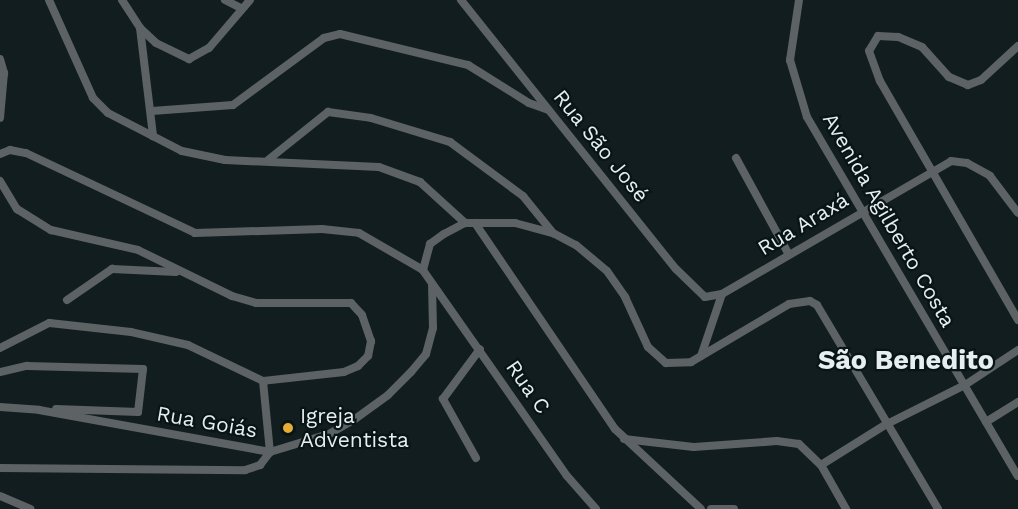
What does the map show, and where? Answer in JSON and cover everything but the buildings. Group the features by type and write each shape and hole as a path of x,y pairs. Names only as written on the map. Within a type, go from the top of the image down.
{"street":[{"path":"49,0 93,98 108,113 183,151 225,160 349,163 404,175 420,182 465,223"},
{"path":"122,0 140,28 172,54 196,58 209,48 250,0"},
{"path":"225,0 241,8"},
{"name":"Rua São José","path":"461,0 697,292 712,298 722,294"},
{"name":"Avenida Agilberto Costa","path":"799,0 790,60 807,117 1018,476"},
{"path":"140,28 152,111 153,136"},
{"path":"152,111 233,105 324,39 340,34 468,65 529,103 548,110"},
{"path":"1016,51 981,80 968,85 949,77 914,42 886,35 873,39 869,59 930,170 1018,320"},
{"path":"0,59 4,73 0,118"},
{"path":"268,160 328,112 371,118 450,142 523,196 553,233"},
{"path":"0,154 10,150 26,153 195,233 322,229 359,233 405,264 423,270 432,283"},
{"path":"736,158 788,253"},
{"name":"Rua Araxá","path":"722,294 930,170 951,161 967,163 990,176 1018,213"},
{"path":"0,181 17,209 51,230 138,250 180,272 256,303 351,303 362,315 371,340 368,356 358,366 344,372 263,381 188,345 131,332 50,323 1,346"},
{"path":"423,270 430,244 465,223 515,223 553,233 576,245 607,271 656,357 681,365 701,356 771,313 810,301 822,310 885,425 938,509"},
{"path":"475,223 624,439 701,509"},
{"path":"67,300 112,269 180,272"},
{"name":"Rua C","path":"432,283 567,477 589,506 596,509"},
{"name":"Rua Goiás","path":"0,407 39,410 270,452 329,434 356,419 411,372 426,354 433,328 432,283"},
{"path":"701,356 722,294"},
{"path":"476,458 443,399 480,349"},
{"path":"821,465 885,425 965,385 1018,350"},
{"path":"0,372 27,366 143,369 138,412 39,410"},
{"path":"0,468 245,470 260,465 270,452 263,381"},
{"path":"986,422 1018,402"},
{"path":"624,439 703,447 791,442 806,448 821,465 846,509"},
{"path":"0,496 30,509"},
{"path":"711,509 734,509"}],"place":[{"name":"Igreja Adventista","path":"288,428"}],"district":[{"name":"São Benedito","path":"906,361"}]}
